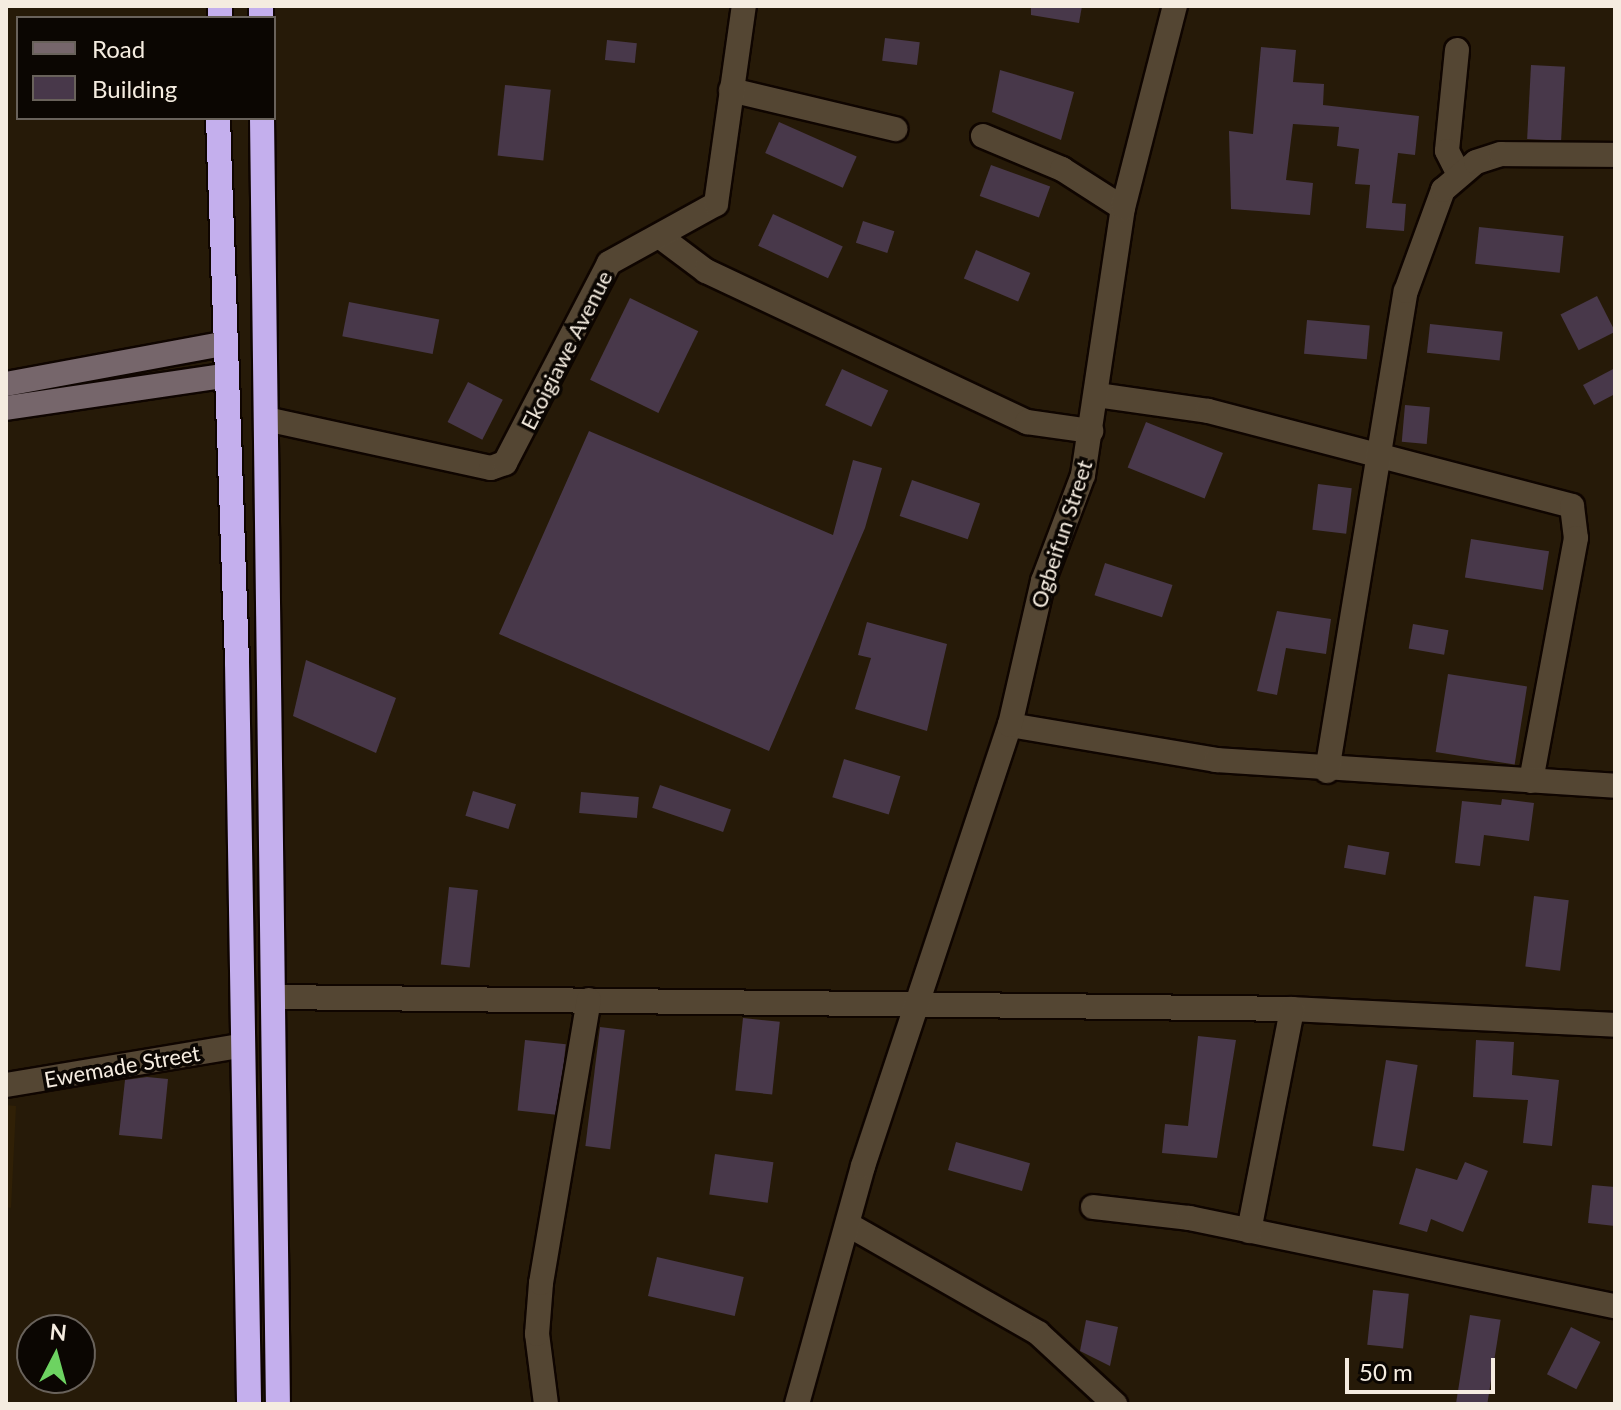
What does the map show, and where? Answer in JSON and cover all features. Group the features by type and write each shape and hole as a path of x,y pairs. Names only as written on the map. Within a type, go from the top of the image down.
{"highway":[{"path":"218,120 222,376 237,662 238,1046 249,1404"},
{"path":"262,120 278,1404"}],"street":[{"name":"Ekoigiawe Avenue","path":"266,419 491,468 505,463 609,263 646,239 662,238 716,204 744,6"},
{"name":"Ogbeifun Street","path":"797,1404 915,1005 1010,725 1043,581 1083,475 1123,208 1175,6"},
{"path":"1457,50 1447,151 1458,173"},
{"path":"731,90 895,129"},
{"path":"983,136 1062,169 1123,208"},
{"path":"1327,771 1375,452 1406,291 1443,190 1458,173 1501,154 1615,155"},
{"path":"662,238 706,271 1027,422 1091,431"},
{"path":"6,384 221,344"},
{"path":"6,408 222,376"},
{"path":"1097,395 1151,399 1375,452 1572,506 1576,538 1531,781"},
{"path":"1010,725 1327,771 1615,786"},
{"path":"273,997 1292,1009 1615,1025"},
{"path":"546,1404 537,1334 541,1283 589,1000"},
{"path":"1249,1231 1292,1009"},
{"name":"Ewemade Street","path":"6,1085 238,1046"},
{"path":"1093,1207 1249,1231 1615,1306"},
{"path":"849,1225 1038,1333 1115,1404"}],"shaded area":[{"path":"6,1105 16,1106 11,1208 6,1207"}],"building":[{"path":"1031,6 1082,6 1079,23 1031,15"},
{"path":"885,38 920,42 917,65 882,61"},
{"path":"607,40 637,43 635,63 605,60"},
{"path":"1261,47 1296,50 1293,82 1324,84 1323,105 1419,116 1415,155 1398,153 1392,203 1406,204 1404,231 1366,228 1370,185 1355,184 1359,149 1337,146 1339,127 1293,124 1286,180 1313,183 1310,215 1231,209 1229,131 1253,134"},
{"path":"1531,65 1565,67 1561,141 1527,139"},
{"path":"1000,70 1074,92 1061,140 992,112"},
{"path":"505,85 551,90 543,160 498,156"},
{"path":"779,122 857,157 843,188 765,153"},
{"path":"991,165 1050,187 1039,218 980,196"},
{"path":"773,214 843,247 828,278 758,246"},
{"path":"863,221 894,231 887,253 856,243"},
{"path":"1479,227 1564,236 1560,273 1475,264"},
{"path":"976,250 1030,273 1018,302 964,279"},
{"path":"1597,296 1615,332 1579,350 1560,315"},
{"path":"630,298 698,331 658,413 590,380"},
{"path":"349,302 439,320 433,354 342,336"},
{"path":"1307,320 1370,325 1367,359 1304,354"},
{"path":"1430,324 1503,332 1500,360 1427,353"},
{"path":"1615,368 1615,394 1594,405 1583,385"},
{"path":"842,369 888,391 871,427 825,405"},
{"path":"468,382 503,400 482,440 448,422"},
{"path":"1405,405 1430,407 1427,444 1402,442"},
{"path":"1146,422 1223,453 1205,499 1128,467"},
{"path":"589,431 833,535 853,460 882,468 865,528 769,751 499,634"},
{"path":"912,480 980,503 968,539 900,516"},
{"path":"1318,484 1352,488 1346,534 1312,530"},
{"path":"1471,539 1549,551 1543,590 1465,578"},
{"path":"1105,563 1173,585 1162,617 1094,595"},
{"path":"1277,611 1331,619 1326,654 1286,648 1277,695 1257,691"},
{"path":"867,622 947,644 927,731 855,709 871,658 858,655"},
{"path":"1413,624 1448,630 1444,655 1409,649"},
{"path":"306,660 396,698 376,753 293,716"},
{"path":"1448,674 1527,687 1515,765 1436,752"},
{"path":"844,759 900,776 889,815 832,797"},
{"path":"660,785 731,809 723,832 652,808"},
{"path":"473,791 516,804 508,829 465,816"},
{"path":"581,792 639,797 637,818 579,813"},
{"path":"1502,799 1534,803 1529,841 1484,835 1480,866 1455,863 1462,801 1501,805"},
{"path":"1348,845 1389,852 1385,875 1344,868"},
{"path":"449,887 478,890 470,968 441,965"},
{"path":"1534,896 1569,900 1560,971 1525,966"},
{"path":"743,1018 780,1022 772,1094 735,1091"},
{"path":"600,1027 625,1030 610,1149 585,1146"},
{"path":"1198,1036 1236,1040 1217,1158 1162,1153 1165,1124 1188,1126"},
{"path":"525,1040 566,1044 558,1115 518,1111"},
{"path":"1476,1040 1514,1042 1512,1075 1559,1080 1552,1146 1523,1143 1528,1100 1473,1097"},
{"path":"1386,1060 1418,1065 1404,1151 1372,1146"},
{"path":"147,1077 168,1079 162,1139 119,1135 125,1080"},
{"path":"956,1142 1030,1163 1022,1191 948,1170"},
{"path":"715,1154 773,1162 768,1203 709,1195"},
{"path":"1465,1162 1488,1171 1463,1232 1431,1219 1427,1232 1399,1224 1416,1168 1457,1180"},
{"path":"1592,1185 1615,1187 1615,1226 1588,1223"},
{"path":"657,1257 744,1277 735,1316 648,1296"},
{"path":"1373,1290 1409,1294 1403,1348 1367,1345"},
{"path":"1470,1315 1501,1320 1487,1404 1456,1404"},
{"path":"1086,1320 1118,1327 1110,1366 1080,1351"},
{"path":"1571,1327 1600,1342 1576,1389 1547,1374"}]}
